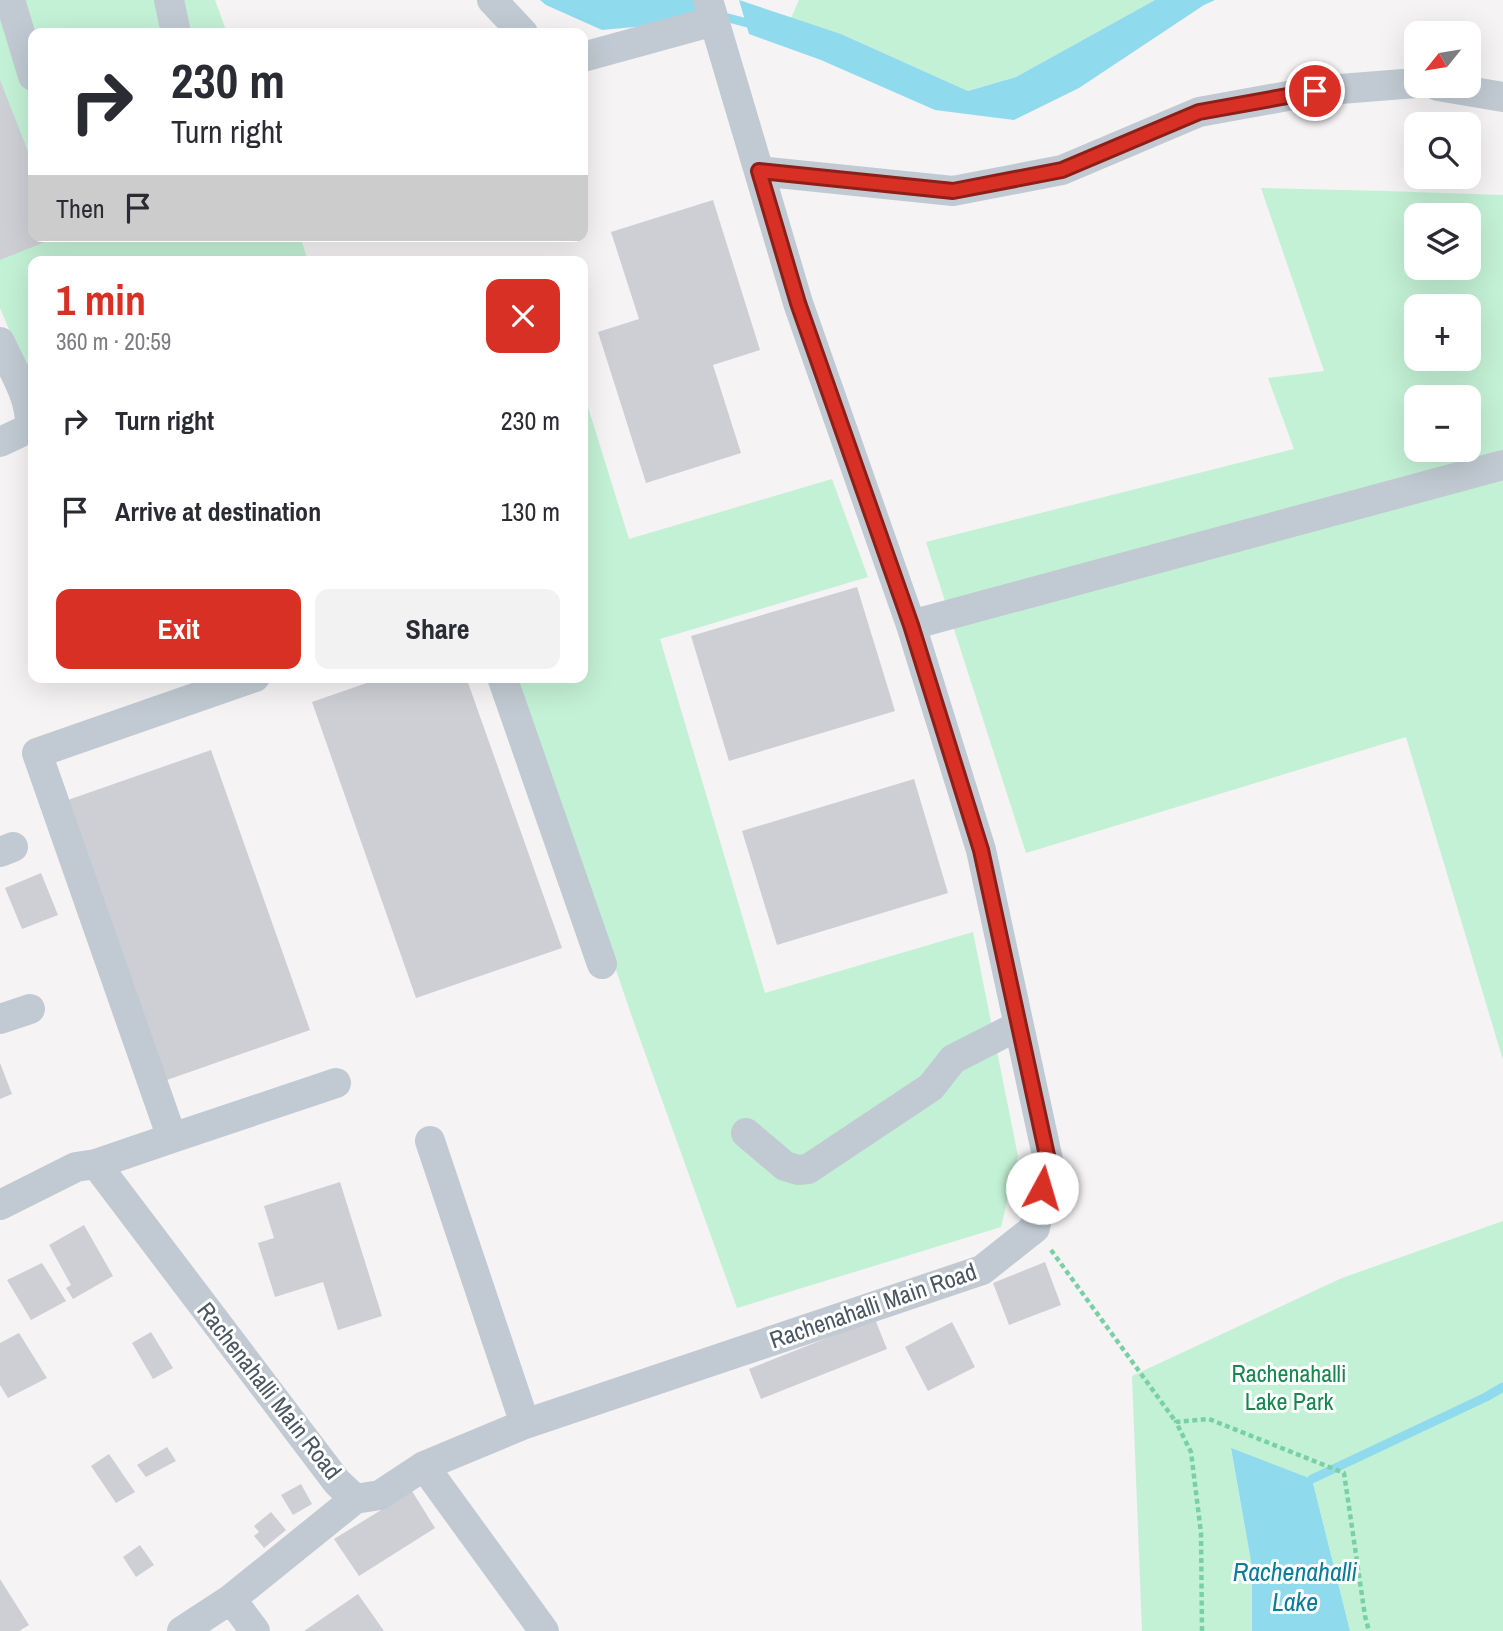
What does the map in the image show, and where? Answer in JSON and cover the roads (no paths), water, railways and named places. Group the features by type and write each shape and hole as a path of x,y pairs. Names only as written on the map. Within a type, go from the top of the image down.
{"street":[{"path":"10,0 28,59"},
{"path":"169,0 175,28"},
{"path":"492,0 518,28"},
{"path":"588,56 677,32 713,16 798,303 911,625 981,850 1018,1026 953,1059 932,1087 808,1169 798,1170 785,1166 746,1133"},
{"path":"759,171 953,191 1062,170 1199,112 1315,91 1404,84"},
{"path":"1481,93 1503,97"},
{"path":"0,342 28,405"},
{"path":"0,442 28,429"},
{"path":"911,625 1503,466"},
{"path":"172,1138 37,753 238,683"},
{"path":"504,683 602,964"},
{"path":"0,1019 30,1009"},
{"name":"Rachenahalli Main Road","path":"96,1164 337,1482 355,1499 380,1495 424,1466 525,1424 982,1270 1035,1228 1048,1160 1018,1026"},
{"path":"0,1205 76,1167 96,1164 335,1083"},
{"path":"430,1141 525,1424"},
{"path":"424,1466 544,1631"},
{"path":"182,1631 231,1599 355,1499"},
{"path":"231,1599 255,1631"}],"water":[{"path":"540,0 694,0 700,21 602,30"},
{"path":"739,0 841,34 968,91 1016,77 1155,0 1215,0 1079,88 1014,120 935,110 821,60 749,34"},
{"name":"Rachenahalli Lake","path":"1231,1448 1312,1479 1350,1631 1252,1631 1252,1567"}],"waterway":[{"path":"717,15 755,25"},
{"path":"1312,1479 1503,1387"}],"park label":[{"name":"Rachenahalli Lake Park","path":"1289,1388"}]}
